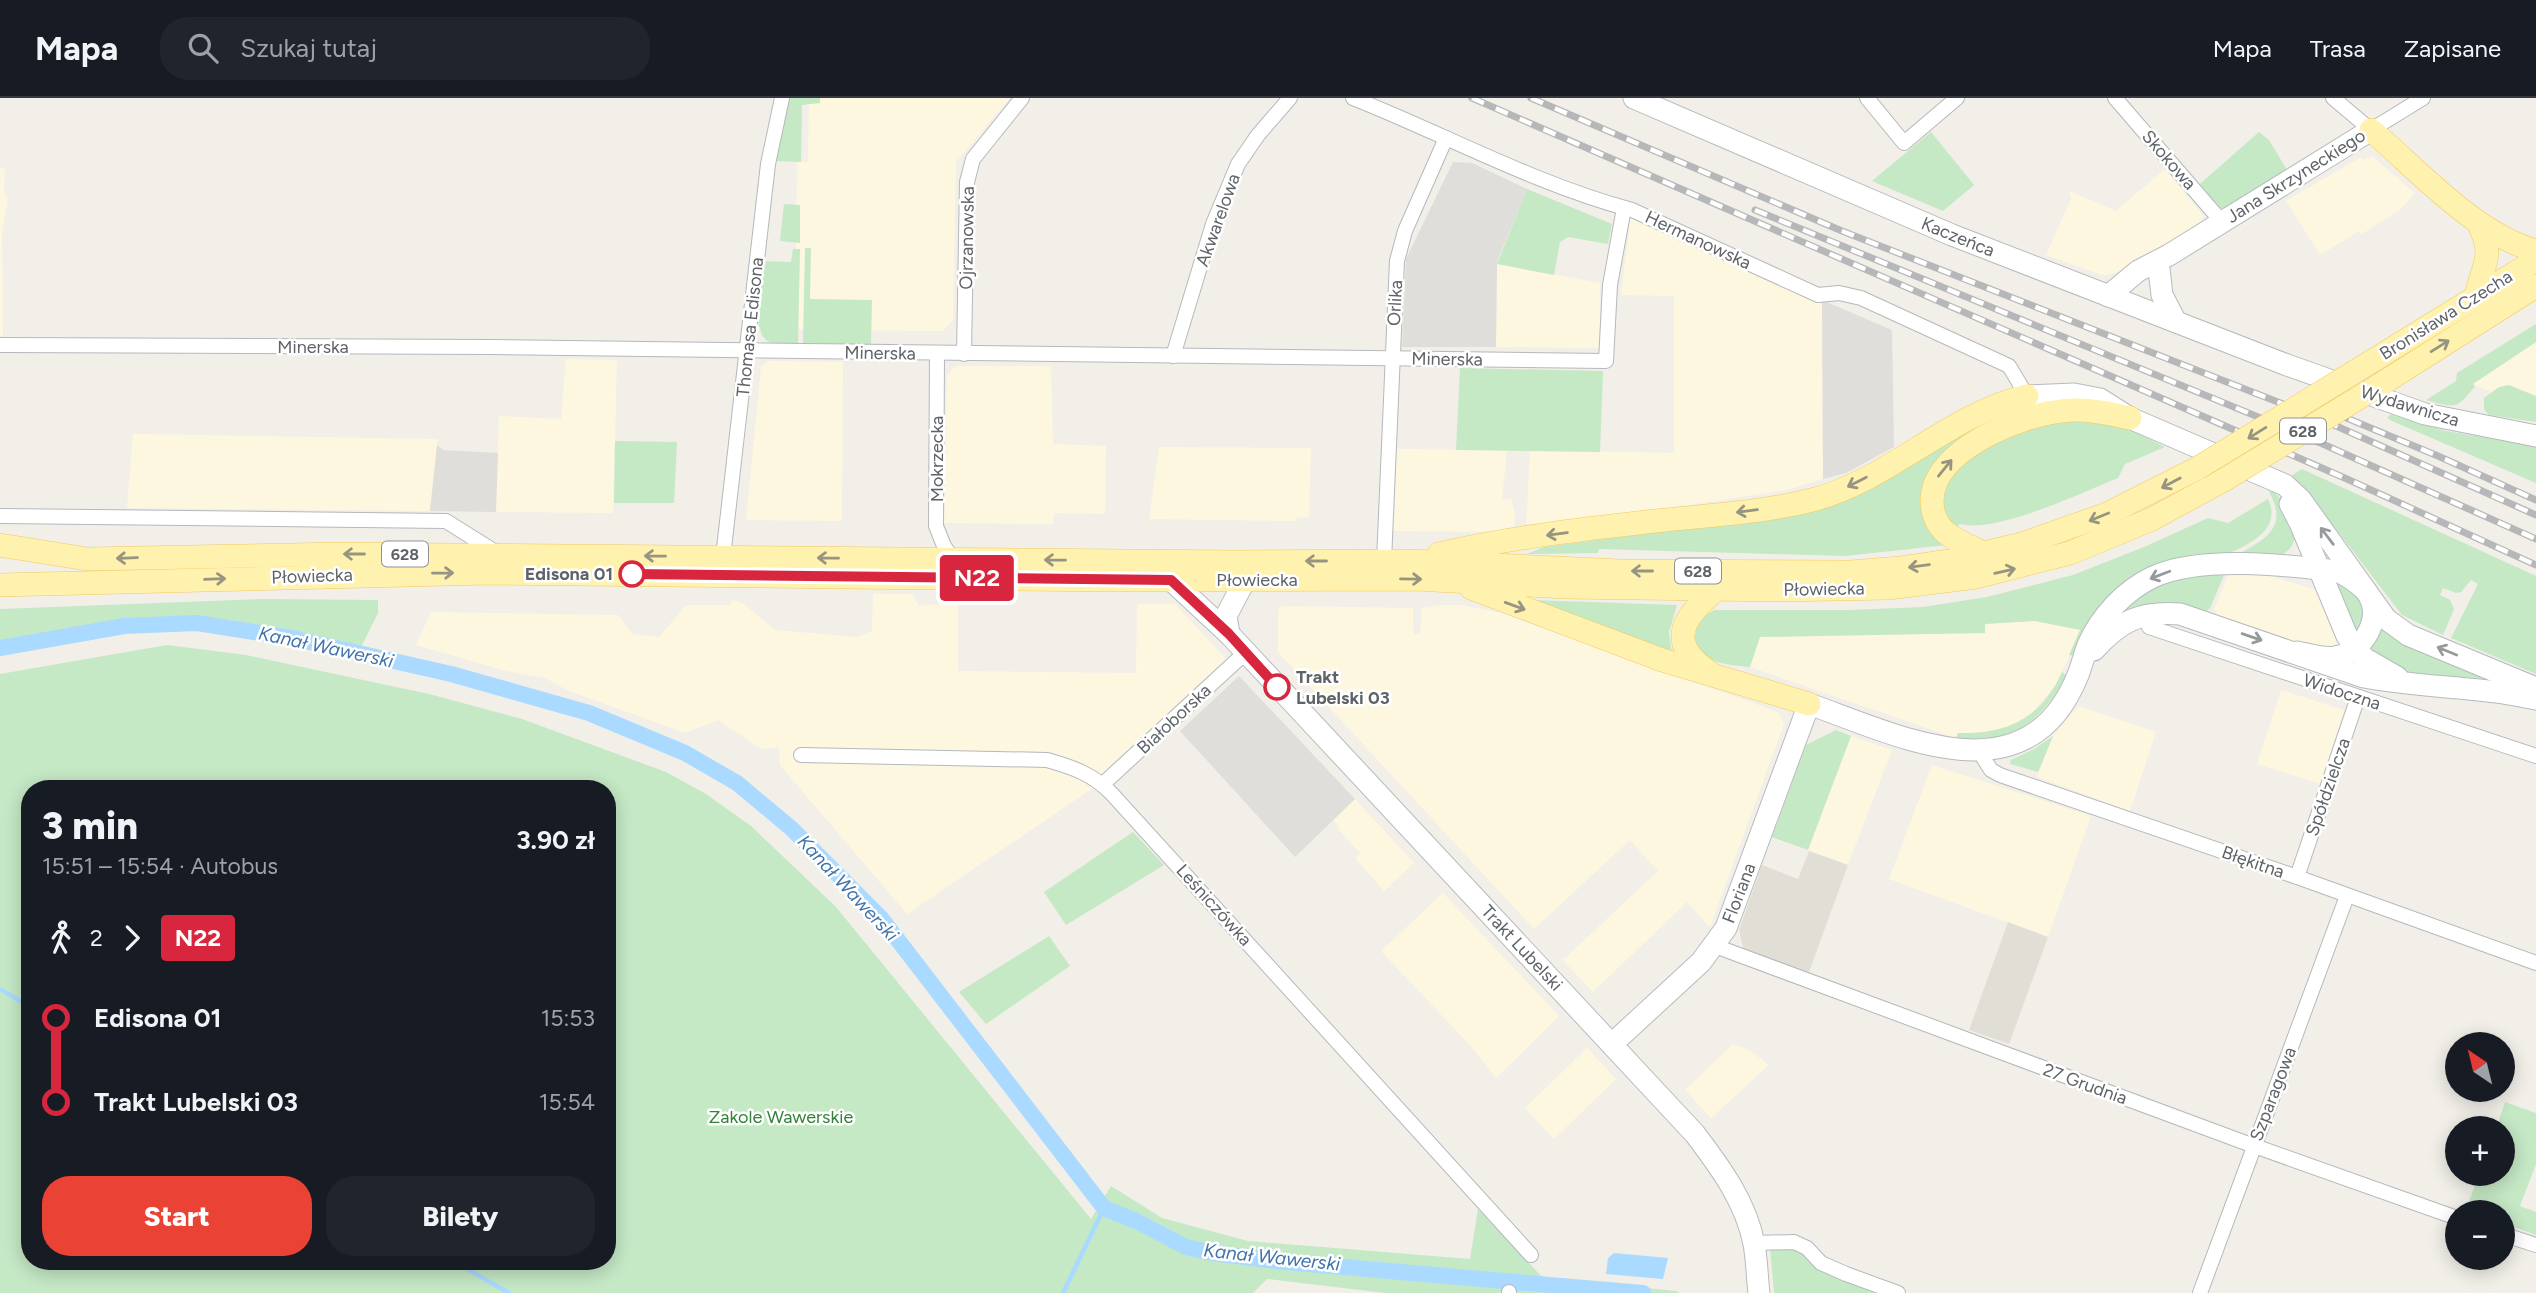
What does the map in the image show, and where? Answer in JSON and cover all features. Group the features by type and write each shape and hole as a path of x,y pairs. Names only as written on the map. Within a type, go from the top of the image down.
{"main road":[{"name":"Kaczeńca","path":"1634,98 1952,235 2287,365"},
{"name":"Jana Skrzyneckiego","path":"2117,299 2138,271 2164,262 2222,222 2371,130"},
{"path":"2371,130 2478,222 2515,244 2536,251"},
{"path":"2476,296 2488,251 2487,240 2478,222"},
{"name":"Bronisława Czecha","path":"2357,371 2536,260"},
{"path":"2164,262 2162,295 2176,323"},
{"name":"Bronisława Czecha","path":"2382,383 2536,286"},
{"name":"Wydawnicza","path":"2287,365 2425,414 2536,436"},
{"name":"Płowiecka","path":"0,545 87,559 285,554 1408,561 1620,571 1851,572 1913,567 1986,554 2055,534 2107,514 2198,468 2357,371"},
{"name":"Płowiecka","path":"0,585 488,573 1452,580 1566,587 1717,590 1888,588 1957,581 1999,572 2070,553 2117,536 2224,480 2382,383"},
{"name":"Widoczna","path":"2027,396 2074,394 2100,399 2130,418 2285,485 2301,500 2386,619 2408,635 2536,688"},
{"path":"1408,561 1468,547 1625,524 1774,508 1815,499 1868,477 1993,407 2027,396"},
{"path":"1986,554 1945,531 1934,517 1931,505 1935,482 1955,457 2001,429 2061,410 2088,410 2130,418"},
{"path":"2264,474 2287,500 2300,523 2319,569"},
{"path":"2279,567 2302,539 2300,523"},
{"name":"628","path":"0,561 87,559"},
{"name":"Widoczna","path":"1809,704 1922,744 1959,751 1979,751 2015,743 2045,724 2070,694 2087,645 2110,611 2133,590 2155,576 2199,565 2227,563 2319,569 2338,571 2366,592"},
{"name":"Widoczna","path":"2319,569 2347,636 2356,648 2364,658 2406,683"},
{"name":"Trakt Lubelski","path":"1171,580 1229,634 1695,1134 1724,1172 1744,1211 1754,1243 1759,1293"},
{"path":"1229,634 1226,616 1245,580"},
{"path":"1452,580 1490,597 1617,644 1809,704"},
{"path":"1714,676 1687,653 1682,636 1693,610 1717,590"},
{"path":"2297,652 2334,657 2356,648 2372,627 2372,609 2366,592"},
{"name":"Widoczna","path":"2083,662 2107,636 2130,619 2159,612 2193,618 2297,652 2350,673 2386,681 2508,693 2536,699"},
{"name":"Floriana","path":"1612,1044 1701,962 1726,928 1809,704"}],"street":[{"name":"Thomasa Edisona","path":"723,557 768,164 782,98"},
{"name":"Ojrzanowska","path":"964,354 967,182 973,159 1022,98"},
{"name":"Akwarelowa","path":"1173,356 1213,224 1238,164 1258,135 1290,98"},
{"name":"Hermanowska","path":"1353,98 1530,175 1624,208 1810,292 1824,295 1839,293 1861,298 2009,366 2027,396"},
{"path":"1867,98 1904,143 1957,98"},
{"name":"Skokowa","path":"2115,98 2222,222"},
{"path":"2333,98 2371,130"},
{"name":"Jana Skrzyneckiego","path":"2371,130 2423,98"},
{"name":"Orlika","path":"1384,561 1397,261 1402,241 1446,138"},
{"name":"Minerska","path":"0,345 1606,361 1610,285 1624,208"},
{"name":"Mokrzecka","path":"937,355 936,526 953,559"},
{"path":"0,516 446,521 500,555"},
{"name":"Widoczna","path":"2149,627 2536,755"},
{"name":"Białoborska","path":"1103,784 1245,653"},
{"name":"Spółdzielcza","path":"2297,877 2358,697"},
{"name":"Błękitna","path":"1979,751 1991,769 2000,775 2536,963"},
{"name":"Leśniczówka","path":"801,755 1047,760 1076,768 1103,784 1531,1255"},
{"name":"Szparagowa","path":"2200,1293 2347,896"},
{"name":"27 Grudnia","path":"1715,946 2253,1146 2445,1214"},
{"path":"2515,1238 2536,1245"},
{"path":"1754,1243 1794,1242 1807,1248 1821,1263 1898,1293"}],"shaded area":[{"path":"809,98 1010,98 956,162 953,320 943,331 799,330 795,326 797,162 808,162"},
{"path":"2372,156 2415,193 2402,208 2362,234 2359,231 2320,255 2286,201 2361,157 2364,160"},
{"path":"1453,162 1472,163 1527,189 1497,262 1496,347 1402,347 1406,259"},
{"path":"0,168 5,169 4,193 8,197 2,234 3,336 0,336"},
{"path":"2165,169 2203,215 2201,223 2120,271 2105,276 2046,255 2071,199 2069,191 2116,211"},
{"path":"1631,214 1822,299 1823,479 1782,491 1526,529 1530,450 1674,453 1674,296 1621,295"},
{"path":"1497,264 1600,283 1600,348 1496,347"},
{"path":"1822,300 1892,330 1894,447 1846,473 1823,479"},
{"path":"2536,342 2536,410 2472,384"},
{"path":"566,359 617,360 613,513 496,512 499,416 561,419"},
{"path":"769,361 843,362 842,521 746,520 761,366"},
{"path":"956,366 1051,366 1053,444 1106,446 1105,514 1054,513 1053,524 944,523 947,375"},
{"path":"133,434 438,439 430,511 127,508"},
{"path":"437,445 443,450 498,453 496,512 430,511"},
{"path":"1159,447 1311,448 1309,518 1298,517 1295,521 1149,519"},
{"path":"1397,449 1507,450 1502,500 1511,498 1515,514 1514,530 1393,531"},
{"path":"2250,569 2322,592 2344,647 2317,649 2215,616 2217,611 2214,609 2229,573"},
{"path":"873,594 912,594 919,606 958,602 958,671 1136,673 1137,604 1175,604 1226,659 1111,765 1093,788 907,914 780,765 779,747 762,749 718,720 685,733 567,690 545,678 506,671 416,645 431,612 618,615 632,634 659,637 686,605 730,605 732,600 744,604 775,630 858,637 872,631"},
{"path":"1461,605 1501,613 1778,712 1784,724 1710,927 1687,902 1593,992 1563,960 1658,871 1630,840 1534,929 1278,652 1278,610 1282,606 1413,608 1414,634 1420,634 1422,608"},
{"path":"2035,621 2081,630 2057,683 2033,712 2015,724 1999,731 1958,733 1956,738 1750,667 1759,637 1984,633 1985,624"},
{"path":"1239,676 1355,799 1295,857 1180,731"},
{"path":"2281,690 2344,710 2321,784 2257,764"},
{"path":"2078,706 2156,732 2130,811 2037,777 2053,736"},
{"path":"1851,736 1892,750 1848,865 1808,850"},
{"path":"1932,765 2091,816 2048,937 1889,879"},
{"path":"1355,799 1414,863 1384,891 1355,858 1360,853 1333,820"},
{"path":"1809,851 1848,865 1809,972 1744,951 1739,930 1762,865 1798,879"},
{"path":"1443,893 1559,1016 1496,1078 1469,1044 1381,951"},
{"path":"2008,922 2048,937 2009,1044 1969,1030"},
{"path":"1733,1044 1748,1049 1769,1065 1711,1118 1685,1090"},
{"path":"1587,1048 1616,1079 1554,1139 1525,1108"}],"green space":[{"path":"788,98 820,98 820,103 802,105 801,162 774,161"},
{"path":"1931,132 1974,185 1943,211 1872,181"},
{"path":"2259,132 2269,140 2287,170 2225,208 2220,208 2200,184"},
{"path":"1527,189 1612,224 1608,244 1568,237 1560,242 1554,275 1497,264"},
{"path":"784,204 800,205 800,243 780,241"},
{"path":"805,248 811,248 810,299 872,300 871,345 803,343"},
{"path":"793,249 800,249 798,344 769,342 758,327 764,261 791,262"},
{"path":"2536,324 2536,342 2473,384 2475,386 2459,403 2443,405 2426,400 2456,381 2457,373"},
{"path":"1460,368 1603,371 1600,452 1456,450"},
{"path":"2509,385 2536,396 2536,422 2489,415 2484,409 2484,398 2499,387"},
{"path":"2056,401 1949,450 1932,465 1925,482 1947,545 1845,556 1599,549 1598,553 1527,554 1544,547 1782,515 1980,421"},
{"path":"2391,414 2446,431 2536,446 2536,483 2392,421 2387,418"},
{"path":"2068,417 2111,420 2165,447 2125,464 2118,478 2062,502 2017,517 1996,523 1960,524 1956,528 1944,515 1943,485 1966,461 2017,433"},
{"path":"615,441 677,442 674,503 614,503"},
{"path":"2302,469 2536,576 2536,674 2451,638 2478,584 2471,580 2461,592 2443,588 2440,595 2450,600 2454,609 2443,635 2402,615 2313,499 2291,476"},
{"path":"2272,490 2288,509 2295,523 2295,539 2291,547 2278,556 2234,557 2263,539 2275,524 2275,505 2269,492"},
{"path":"2268,499 2270,521 2258,537 2239,549 2220,556 2196,554 2167,561 2075,656 2069,655 2080,630 2035,621 1985,624 1985,633 1760,637 1750,667 1712,660 1698,649 1695,641 1698,624 1714,610 1923,607 1987,597 2073,575 2208,518 2228,523"},
{"path":"2221,569 2224,575 2210,608 2205,612 2121,612 2156,587 2180,578"},
{"path":"2330,577 2354,588 2368,616 2356,638"},
{"path":"260,599 378,600 378,613 360,649 194,620 120,622 0,643 0,609"},
{"path":"1531,600 1677,605 1669,632 1672,655"},
{"path":"2380,625 2503,680 2407,673 2388,666 2367,649 2377,638"},
{"name":"Zakole Wawerskie","path":"167,645 246,655 429,694 522,719 666,772 706,794 751,826 836,907 1091,1219 1111,1186 1162,1218 1248,1241 1470,1259 1478,1209 1543,1278 1680,1293 1385,1293 1267,1279 1253,1293 0,1293 0,674"},
{"path":"2062,672 2068,676 2057,692 2035,718 2023,727 1994,737 1956,738 1958,733 1976,733 2007,727 2033,712 2044,702"},
{"path":"1836,730 1851,736 1808,850 1772,837 1806,745"},
{"path":"2053,736 2038,772 2010,764 2011,760"},
{"path":"1133,832 1164,865 1066,925 1044,892"},
{"path":"1049,936 1070,966 986,1024 959,992"},
{"path":"2505,1102 2536,1113 2536,1164 2520,1206 2536,1212 2536,1235 2515,1227 2515,1200 2470,1200 2475,1186 2515,1186 2515,1116 2500,1116"},
{"path":"1790,1246 1819,1266 1874,1293 1774,1293 1770,1248"}],"water":[{"path":"1614,1253 1668,1258 1663,1279 1606,1274 1608,1258"}],"waterway":[{"name":"Kanał Wawerski","path":"0,648 124,626 197,623 292,638 451,674 589,713 685,753 737,783 792,829 881,918 1104,1208 1186,1247 1212,1253 1285,1262 1643,1293"},
{"path":"0,989 21,1002"},
{"path":"1063,1293 1104,1208"},
{"path":"469,1270 509,1293"}],"railway":[{"path":"1472,98 2347,479 2536,565"},
{"path":"1531,98 1842,231 2316,417 2536,515"},
{"path":"1755,210 2307,437 2536,539"},
{"path":"2325,409 2536,500"}],"bus line":[{"name":"N22","path":"632,574 1171,580 1229,634 1277,687"}],"place":[{"name":"Edisona 01","path":"632,574"},
{"name":"Trakt Lubelski 03","path":"1277,687"}]}
